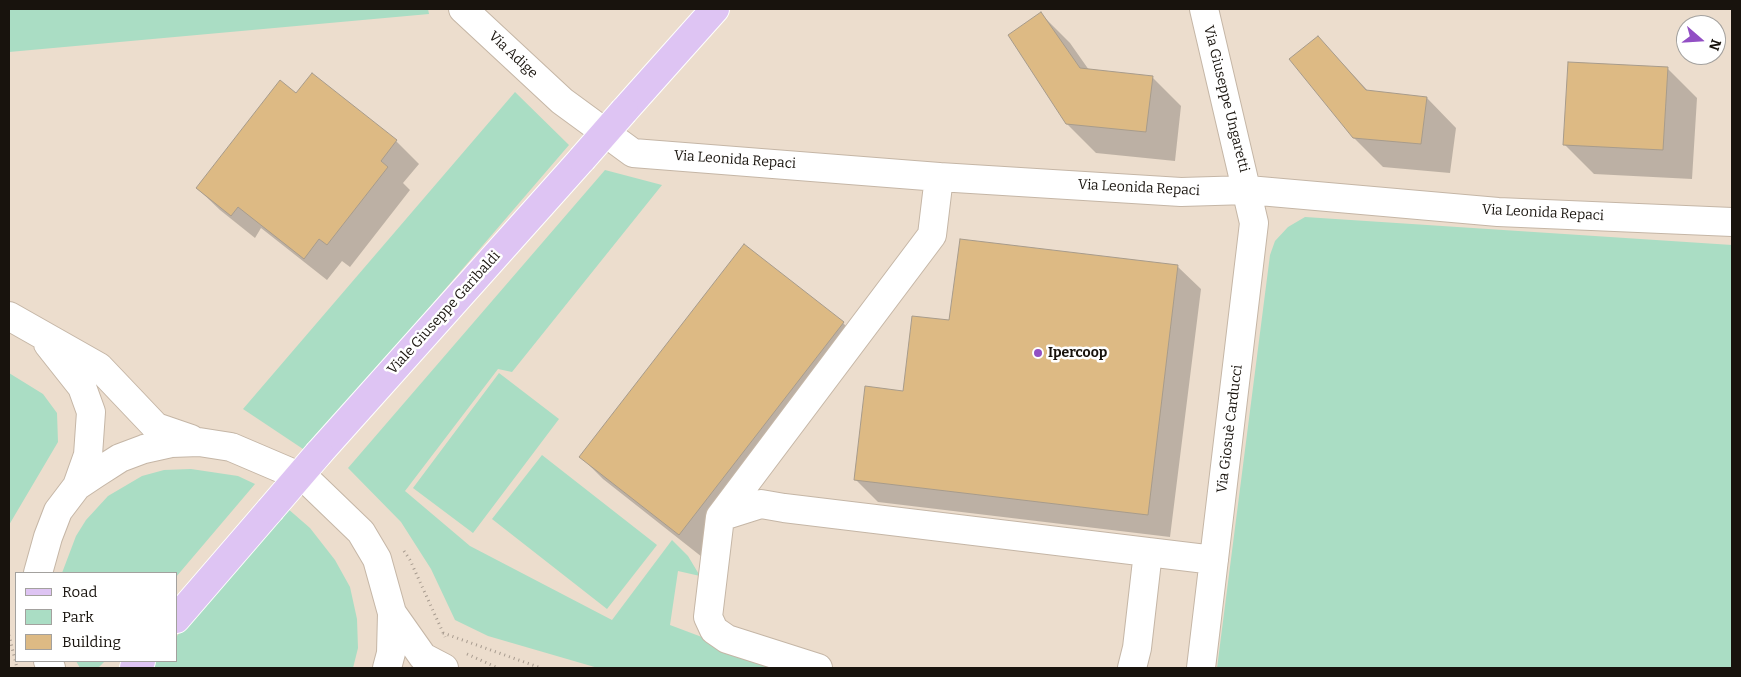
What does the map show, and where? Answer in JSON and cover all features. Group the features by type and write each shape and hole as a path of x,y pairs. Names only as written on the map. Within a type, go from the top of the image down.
{"main road":[{"name":"Viale Giuseppe Garibaldi","path":"178,617 319,453 713,10"}],"street":[{"name":"Via Adige","path":"463,9 562,101"},
{"name":"Via Giuseppe Ungaretti","path":"1204,9 1248,190"},
{"name":"Via Leonida Repaci","path":"562,101 633,153 939,177 1181,192 1248,190 1498,212 1732,222"},
{"path":"818,668 727,639 714,630 708,617 720,517 932,235 939,177"},
{"name":"Via Giosuè Carducci","path":"1201,668 1254,223 1248,190"},
{"path":"9,316 99,367 156,427 199,442 231,447 261,458 306,479 361,532 377,559 392,613 391,653 387,668"},
{"path":"38,572 48,536 58,512 77,486 88,455 91,412 82,387 39,334"},
{"path":"77,486 128,455 171,444 199,442"},
{"path":"771,447 770,476 775,496 784,508"},
{"path":"720,517 761,504 1214,560"},
{"path":"1132,668 1137,648 1148,552"},
{"path":"392,613 424,657 444,668"}],"path":[{"path":"443,633 541,668"},
{"path":"9,634 15,660"}],"green space":[{"path":"9,9 428,9 429,14 9,52"},
{"path":"515,92 569,145 306,451 243,409"},
{"path":"605,170 662,185 512,372 498,369 405,491 470,546 612,620 672,540 688,556 700,576 678,571 670,625 784,668 598,668 488,636 455,620 431,569 401,522 348,468"},
{"path":"1305,217 1732,245 1732,668 1217,668 1270,255 1275,241 1288,227"},
{"path":"9,373 43,394 57,413 58,442 9,525"},
{"path":"499,373 559,419 473,533 413,488"},
{"path":"542,455 657,545 607,609 492,519"},
{"path":"191,469 238,476 255,484 178,575 178,572 62,572 76,536 86,520 108,496 142,476 164,470"},
{"path":"287,508 310,528 335,560 350,587 357,619 358,648 353,668 150,668 155,662 178,662 178,635"},
{"path":"77,662 104,662 98,668 80,668"}],"building":[{"path":"1041,12 1080,68 1153,76 1146,132 1066,124 1008,35"},
{"path":"1318,36 1366,90 1427,97 1421,144 1353,138 1289,59"},
{"path":"1568,62 1668,67 1663,150 1563,145"},
{"path":"312,73 397,140 381,161 388,167 327,245 319,239 304,259 238,207 231,216 196,188 280,80 296,93"},
{"name":"Ipercoop","path":"960,239 1178,265 1148,515 854,480 865,386 903,391 912,316 949,320"},
{"path":"744,244 844,322 679,535 579,457"}],"place":[{"name":"Ipercoop","path":"1038,353"}]}
